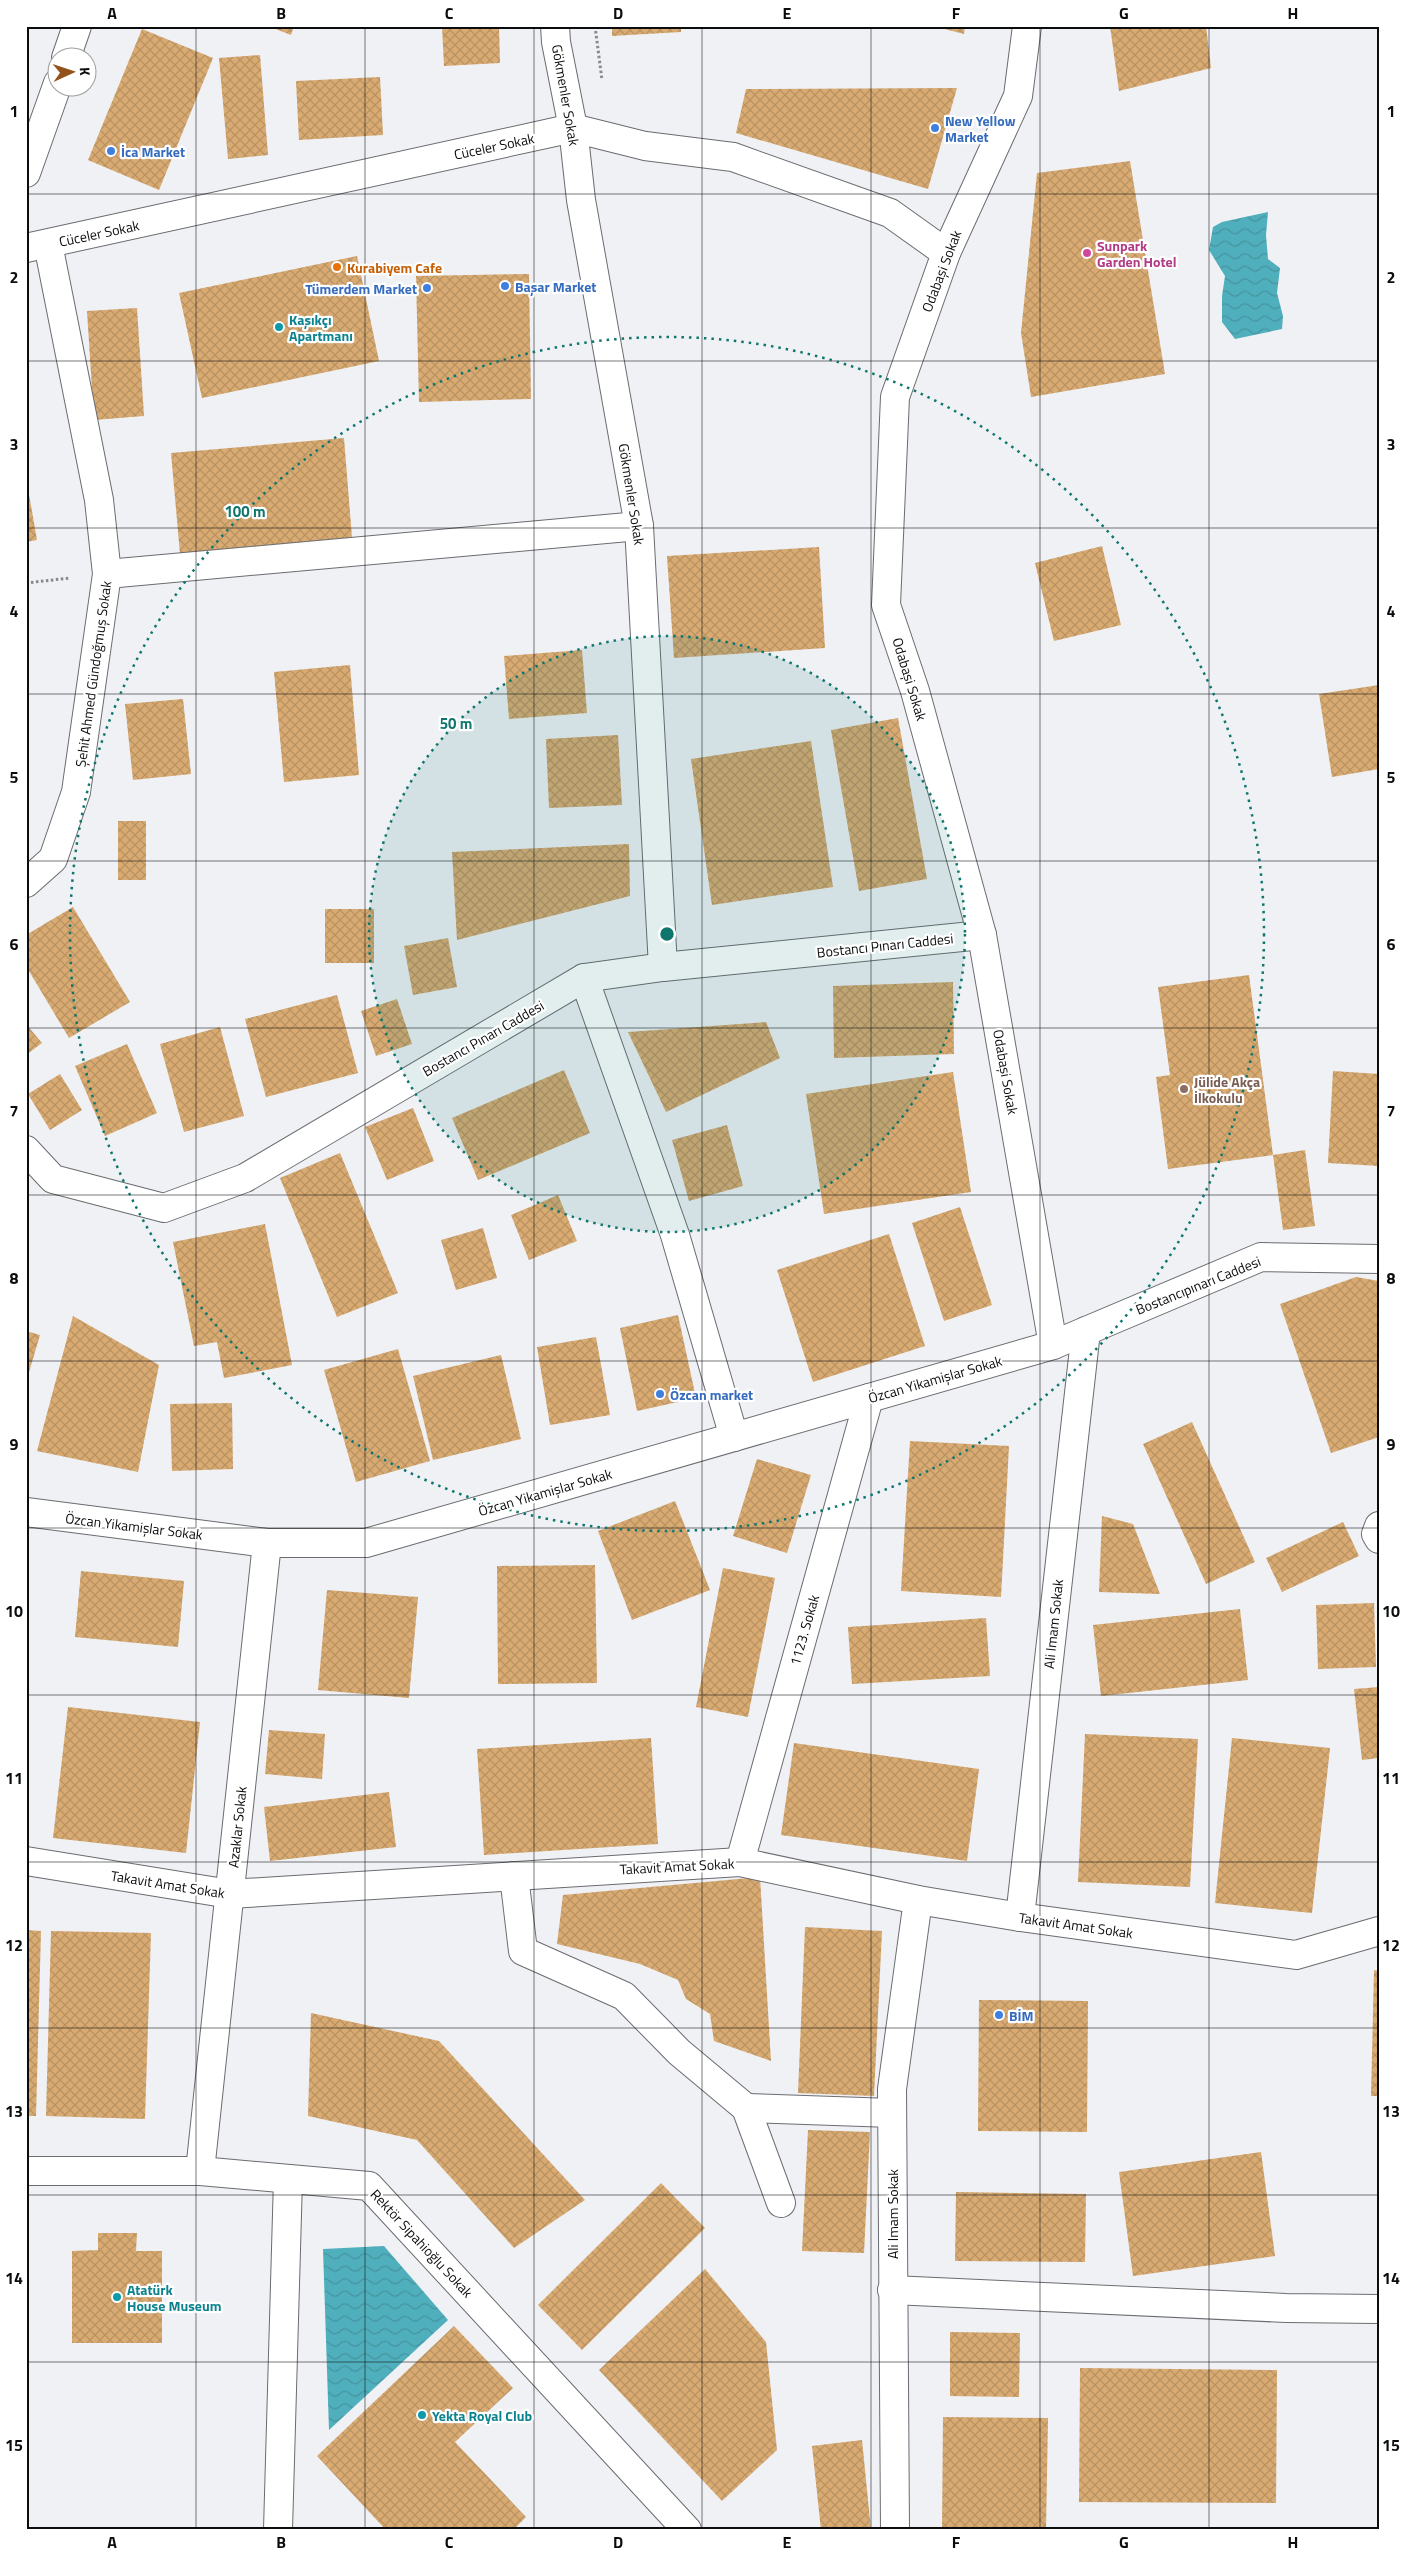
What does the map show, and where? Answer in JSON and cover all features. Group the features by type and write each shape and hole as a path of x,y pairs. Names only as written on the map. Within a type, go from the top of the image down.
{"street":[{"path":"69,48 77,26"},
{"name":"Gökmenler Sokak","path":"555,26 556,42 574,128 581,200 639,526 663,967"},
{"name":"Odabaşi Sokak","path":"1027,26 1018,96 946,253 895,397 886,605 915,691 982,935 1053,1345"},
{"path":"26,173 53,98"},
{"name":"Cüceler Sokak","path":"37,246 574,128 645,146 733,157 890,213 946,253"},
{"name":"Şehit Ahmed Gündoğmuş Sokak","path":"26,882 53,858 76,792 107,574 100,500 37,246"},
{"path":"107,574 639,526"},
{"name":"Bostancı Pınarı Caddesi","path":"26,1150 53,1179 164,1208 245,1178 584,978 663,967 982,935"},
{"path":"584,978 675,1235 734,1437"},
{"name":"Bostancıpınarı Caddesi","path":"1053,1345 1261,1257 1379,1259"},
{"name":"Ali Imam Sokak","path":"1020,1917 1086,1331"},
{"name":"Özcan Yikamişlar Sokak","path":"26,1512 267,1542 366,1543 1053,1345"},
{"name":"1123. Sokak","path":"740,1862 869,1398"},
{"path":"1379,1526 1376,1534 1379,1539"},
{"name":"Azaklar Sokak","path":"200,2171 267,1542"},
{"name":"Takavit Amat Sokak","path":"26,1861 230,1894 740,1862 918,1900 1020,1917 1296,1955 1379,1931"},
{"path":"514,1876 523,1951 624,1996 679,2052 746,2108 781,2203"},
{"name":"Ali Imam Sokak","path":"896,2530 892,2290 892,2089 918,1900"},
{"path":"746,2108 892,2113"},
{"name":"Rektör Sipahioğlu Sokak","path":"26,2171 200,2171 369,2186 687,2530"},
{"path":"278,2530 288,2179"},
{"path":"892,2290 1276,2308 1379,2309"}],"path":[{"path":"26,583 107,574"}],"water":[{"path":"1268,212 1266,235 1268,259 1280,268 1277,293 1283,316 1282,329 1235,339 1222,322 1222,296 1225,276 1209,250 1213,227 1222,222"},
{"path":"384,2246 448,2320 329,2430 323,2249"}],"building":[{"path":"268,26 294,26 291,35"},
{"path":"442,26 499,26 500,63 444,66"},
{"path":"612,26 681,26 681,32 612,36"},
{"path":"933,26 965,26 964,34"},
{"path":"1110,26 1206,26 1211,68 1119,91"},
{"path":"142,29 213,58 159,190 88,160"},
{"path":"260,55 268,155 228,159 219,58"},
{"path":"380,77 383,135 299,140 296,81"},
{"path":"957,88 928,189 736,133 746,89"},
{"name":"Sunpark Garden Hotel","path":"1130,161 1165,374 1031,397 1021,333 1037,173"},
{"name":"Kaşıkçı Apartmanı","path":"357,256 379,361 202,398 179,293"},
{"path":"529,274 531,399 419,402 416,276"},
{"path":"137,308 144,416 94,420 87,311"},
{"path":"344,438 353,550 181,565 171,453"},
{"path":"26,477 37,540 26,542"},
{"path":"1102,546 1121,625 1054,641 1035,563"},
{"path":"819,547 825,648 674,658 667,556"},
{"path":"582,650 587,713 509,719 504,656"},
{"path":"350,665 359,775 284,782 274,672"},
{"path":"1379,685 1379,769 1332,777 1319,694"},
{"path":"183,699 191,774 133,780 125,704"},
{"path":"898,718 927,879 859,891 831,730"},
{"path":"618,735 622,805 549,808 546,739"},
{"path":"811,741 833,887 712,905 691,759"},
{"path":"118,821 146,821 146,880 118,880"},
{"path":"629,844 630,896 457,940 452,852"},
{"path":"73,907 130,1002 69,1038 26,966 26,935"},
{"path":"325,909 374,909 374,963 325,963"},
{"path":"448,938 457,987 413,995 404,946"},
{"path":"1249,975 1273,1155 1168,1169 1156,1077 1170,1075 1158,987"},
{"path":"953,982 954,1054 834,1058 833,986"},
{"path":"337,995 358,1073 266,1097 245,1019"},
{"path":"397,999 412,1044 376,1056 361,1011"},
{"path":"766,1022 780,1058 666,1112 628,1032"},
{"path":"26,1024 42,1043 26,1055"},
{"path":"220,1027 244,1116 184,1132 160,1044"},
{"path":"127,1044 157,1113 105,1136 75,1066"},
{"path":"564,1070 590,1133 478,1180 452,1118"},
{"path":"1333,1071 1379,1074 1379,1166 1328,1163"},
{"path":"953,1072 971,1192 824,1214 806,1094"},
{"path":"60,1074 82,1110 50,1130 28,1094"},
{"path":"413,1108 434,1161 387,1180 365,1127"},
{"path":"727,1125 743,1186 689,1201 672,1140"},
{"path":"1305,1150 1315,1226 1283,1230 1273,1155"},
{"path":"340,1153 398,1293 337,1317 280,1178"},
{"path":"558,1195 577,1241 529,1260 511,1215"},
{"path":"960,1207 992,1305 944,1321 912,1223"},
{"path":"265,1224 292,1365 224,1378 217,1342 194,1346 173,1242"},
{"path":"483,1228 497,1278 456,1290 441,1240"},
{"path":"889,1234 925,1346 813,1382 777,1270"},
{"path":"1356,1277 1379,1281 1379,1437 1331,1453 1280,1304"},
{"path":"678,1315 696,1398 637,1411 620,1328"},
{"path":"73,1316 159,1365 138,1472 37,1451"},
{"path":"26,1331 40,1335 27,1379 26,1379"},
{"path":"596,1337 610,1415 550,1425 537,1347"},
{"path":"398,1349 430,1461 356,1482 324,1370"},
{"path":"501,1355 521,1439 433,1460 413,1376"},
{"path":"232,1403 233,1469 172,1471 170,1404"},
{"path":"1192,1422 1255,1562 1206,1584 1143,1444"},
{"path":"910,1441 1009,1446 1001,1597 901,1591"},
{"path":"757,1459 811,1475 787,1553 733,1536"},
{"path":"675,1501 710,1590 632,1620 598,1531"},
{"path":"1102,1516 1133,1524 1160,1594 1099,1592"},
{"path":"1343,1522 1359,1556 1282,1592 1266,1558"},
{"path":"595,1565 597,1683 498,1684 497,1566"},
{"path":"723,1568 775,1578 748,1717 696,1707"},
{"path":"81,1571 184,1581 178,1647 75,1637"},
{"path":"327,1590 418,1597 409,1698 318,1690"},
{"path":"1374,1603 1376,1667 1318,1669 1316,1605"},
{"path":"1240,1609 1248,1680 1101,1696 1093,1625"},
{"path":"986,1618 990,1676 852,1684 848,1627"},
{"path":"1379,1687 1379,1758 1362,1760 1354,1689"},
{"path":"68,1707 200,1722 186,1853 53,1838"},
{"path":"269,1730 325,1734 322,1779 265,1774"},
{"path":"1085,1734 1198,1739 1190,1887 1078,1882"},
{"path":"651,1738 658,1844 484,1855 477,1749"},
{"path":"1232,1738 1330,1748 1312,1913 1215,1903"},
{"path":"794,1743 979,1769 967,1861 781,1835"},
{"path":"389,1792 396,1847 270,1861 264,1807"},
{"path":"760,1877 771,2061 714,2041 710,2014 686,1999 678,1980 640,1964 557,1944 563,1895"},
{"path":"805,1927 882,1931 874,2096 798,2093"},
{"path":"26,1930 41,1931 36,2116 26,2116"},
{"path":"51,1931 151,1933 145,2119 46,2116"},
{"path":"1374,1970 1379,1971 1379,2096 1371,2096"},
{"path":"979,2000 1088,2001 1087,2132 978,2131"},
{"path":"311,2013 439,2041 585,2200 514,2248 417,2140 308,2116"},
{"path":"808,2130 870,2132 864,2253 802,2251"},
{"path":"1261,2152 1275,2256 1133,2276 1119,2172"},
{"path":"661,2183 705,2228 582,2350 538,2305"},
{"path":"956,2192 1086,2194 1085,2262 955,2261"},
{"name":"Atatürk House Museum","path":"98,2233 137,2233 136,2251 162,2251 162,2343 72,2343 72,2251 98,2250"},
{"path":"705,2269 766,2342 777,2450 722,2501 599,2370"},
{"name":"Yekta Royal Club","path":"454,2326 513,2388 455,2442 526,2517 513,2530 386,2530 317,2456"},
{"path":"950,2332 1020,2333 1019,2397 950,2396"},
{"path":"1080,2368 1277,2370 1276,2503 1079,2502"},
{"path":"943,2417 1048,2418 1046,2530 942,2530"},
{"path":"862,2440 871,2530 821,2530 812,2446"}],"place":[{"name":"New Yellow Market","path":"935,128"},
{"name":"İca Market","path":"111,151"},
{"name":"Sunpark Garden Hotel","path":"1087,253"},
{"name":"Kurabiyem Cafe","path":"337,267"},
{"name":"Başar Market","path":"505,286"},
{"name":"Tümerdem Market","path":"427,288"},
{"name":"Kaşıkçı Apartmanı","path":"279,327"},
{"name":"Jülide Akça İlkokulu","path":"1184,1089"},
{"name":"Özcan market","path":"660,1394"},
{"name":"BİM","path":"999,2015"},
{"name":"Atatürk House Museum","path":"117,2297"},
{"name":"Yekta Royal Club","path":"422,2415"}]}
